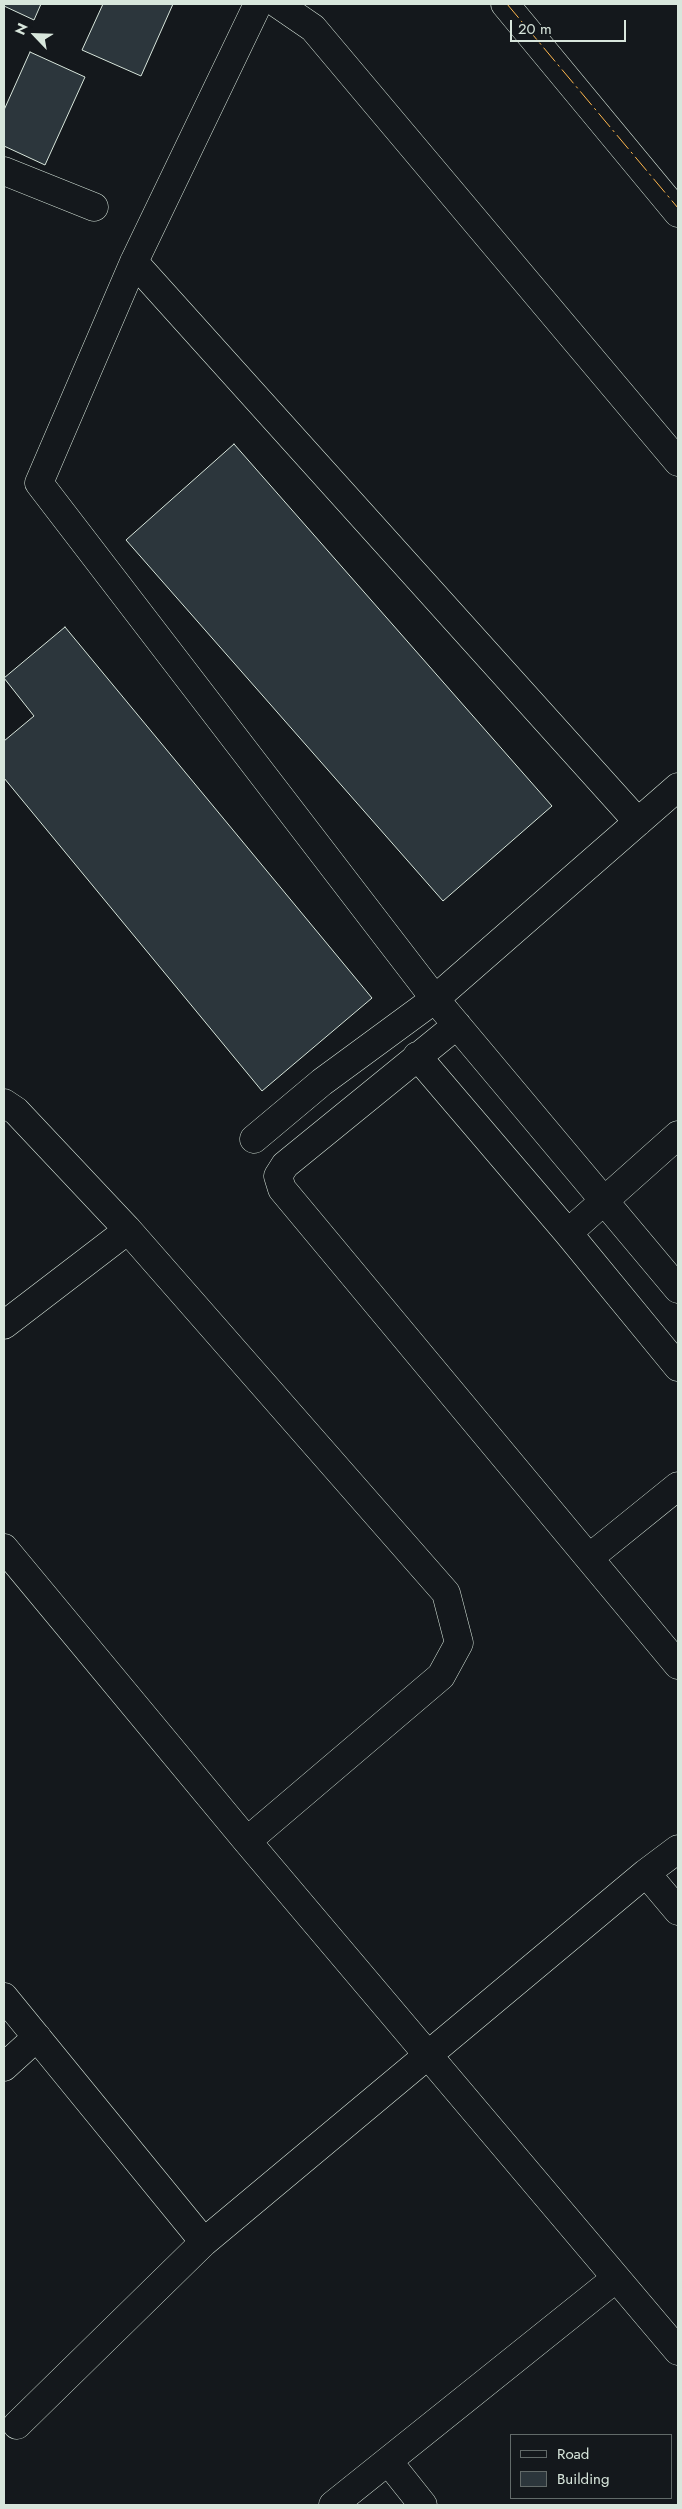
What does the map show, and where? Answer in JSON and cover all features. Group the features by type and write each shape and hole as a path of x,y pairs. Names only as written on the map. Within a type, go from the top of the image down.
{"street":[{"path":"258,4 134,262 39,483 435,999 602,1201 678,1289"},
{"path":"278,4 312,28 678,462"},
{"path":"505,4 678,213"},
{"path":"4,171 94,207"},
{"path":"134,262 638,822"},
{"path":"254,1139 322,1082 435,999 678,787"},
{"path":"457,1025 284,1165 278,1176 282,1189 678,1666"},
{"path":"417,1056 568,1233 678,1367"},
{"path":"4,1103 16,1111 128,1230 446,1593 459,1642 441,1676 247,1841"},
{"path":"568,1233 678,1134"},
{"path":"4,1325 128,1230"},
{"path":"590,1558 678,1486"},
{"path":"4,1548 247,1841 428,2054 615,2279 678,2351"},
{"path":"17,2424 204,2242 646,1872 678,1849"},
{"path":"646,1872 678,1911"},
{"path":"4,1997 204,2242"},
{"path":"4,2067 37,2037"},
{"path":"333,2505 615,2279"},
{"path":"388,2461 423,2505"}],"building":[{"path":"4,4 41,4 34,20 4,6"},
{"path":"103,4 173,4 141,76 82,50"},
{"path":"30,52 85,77 45,165 4,146 4,110"},
{"path":"234,444 552,806 443,901 126,540"},
{"path":"65,627 372,998 262,1091 4,778 4,741 34,716 4,678"}],"power":[{"path":"507,4 678,208"}]}
